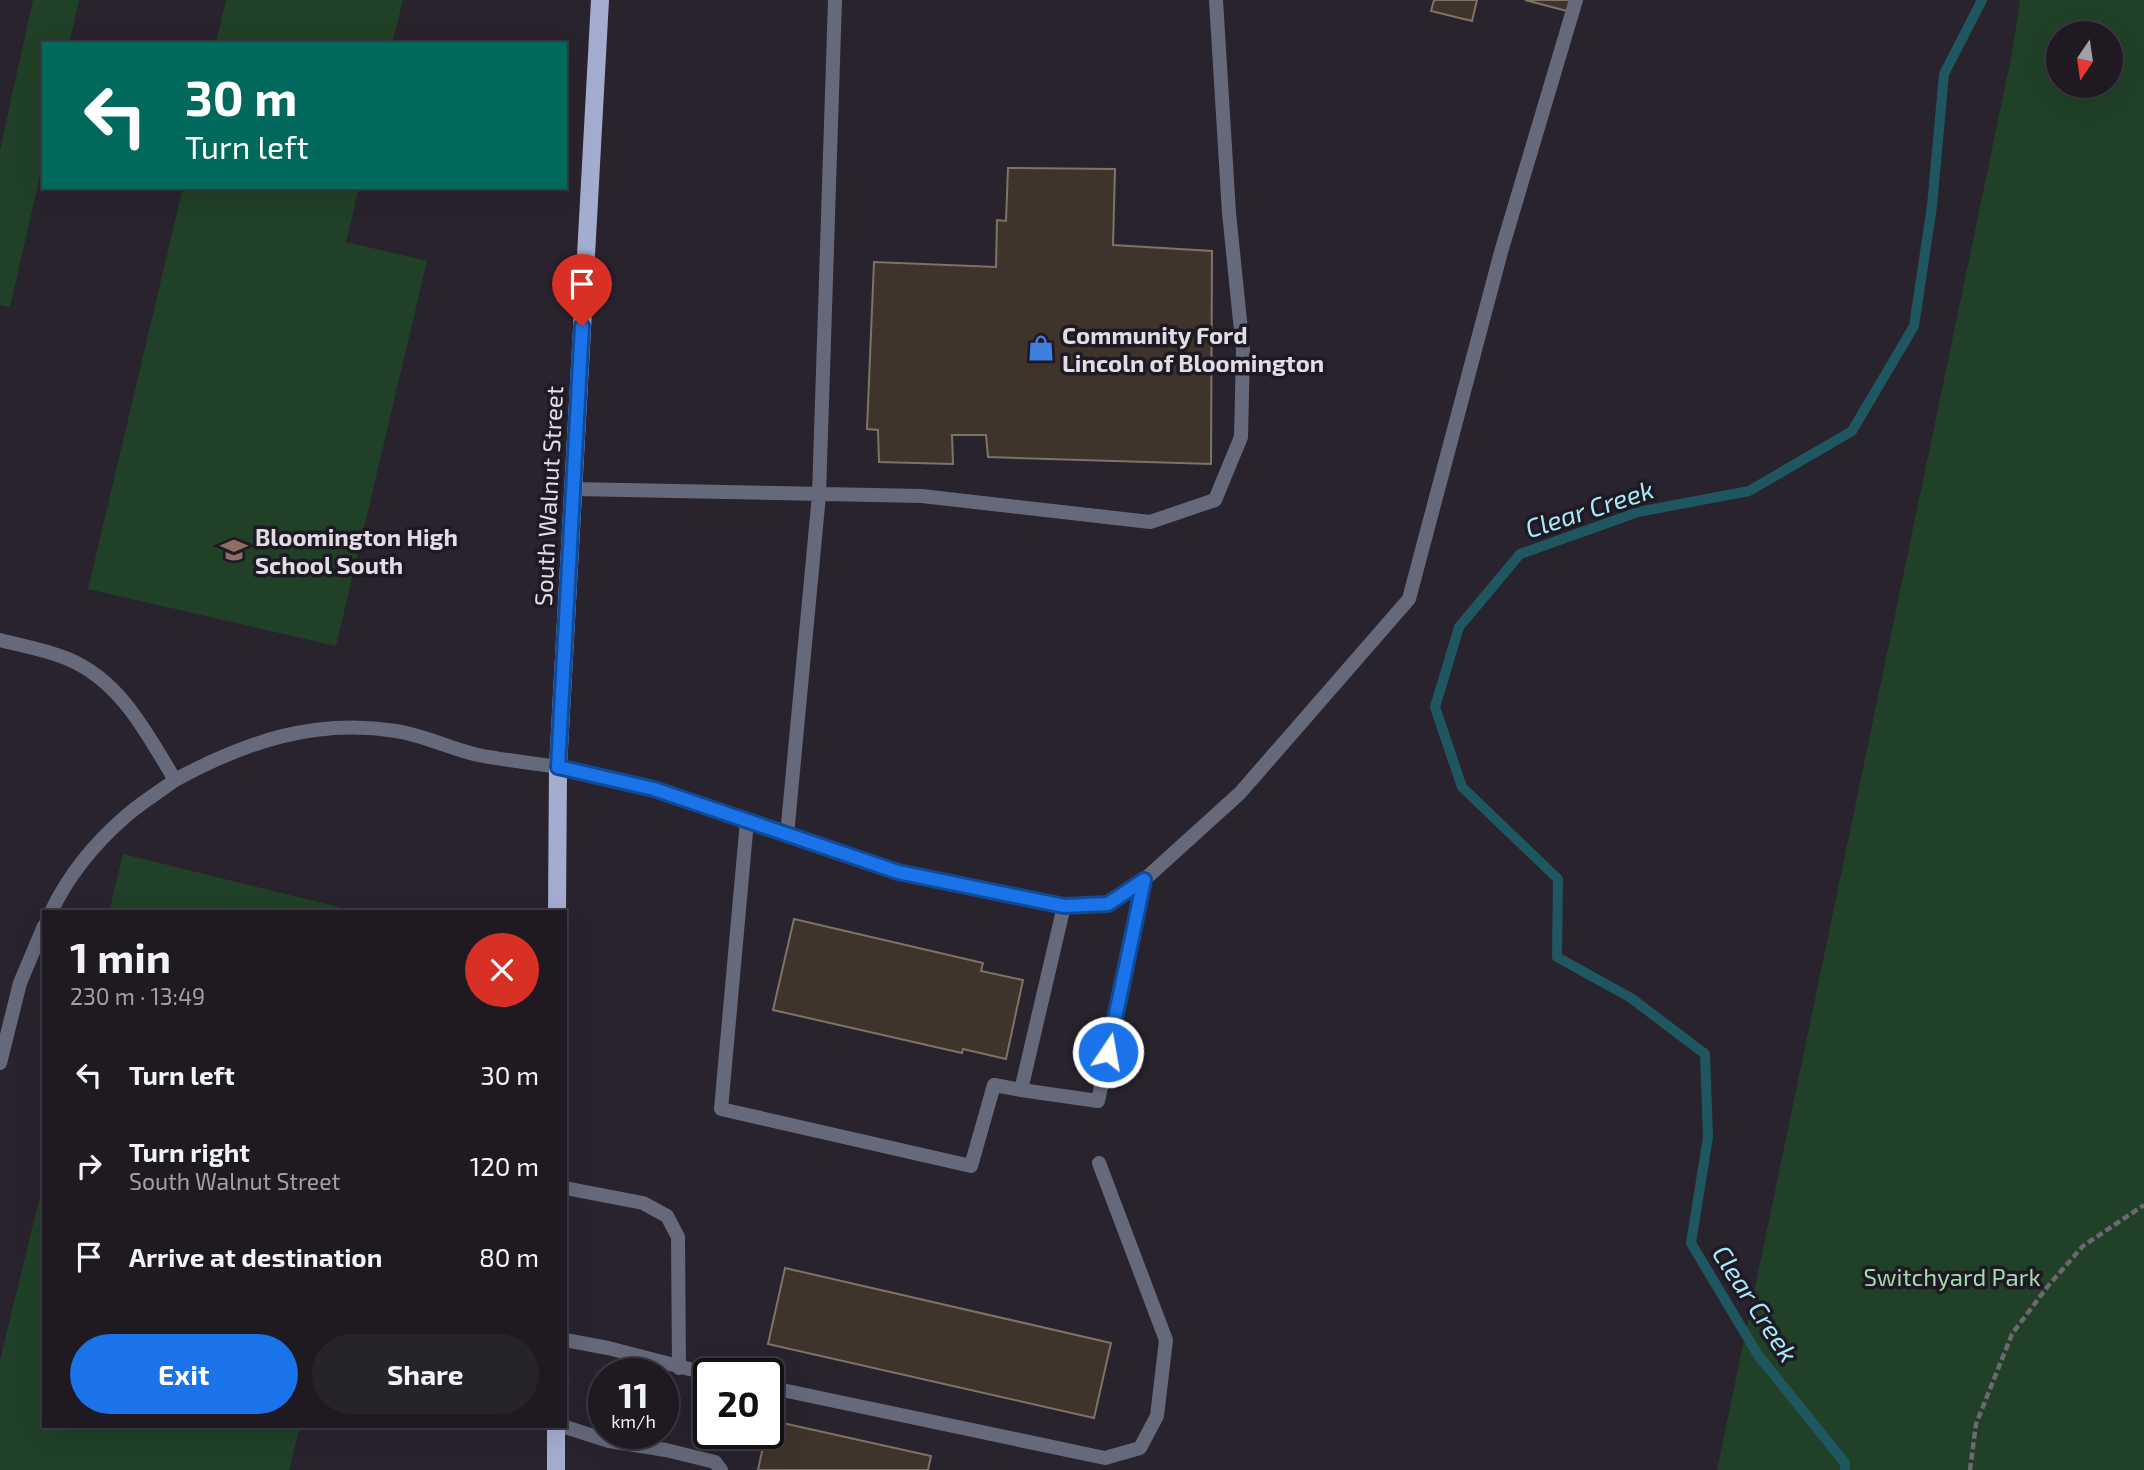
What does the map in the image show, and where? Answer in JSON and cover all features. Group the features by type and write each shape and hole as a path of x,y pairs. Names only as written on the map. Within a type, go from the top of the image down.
{"main road":[{"name":"South Walnut Street","path":"557,910 558,767 600,0"},
{"path":"556,1428 556,1470"}],"street":[{"path":"787,835 819,495 835,0"},
{"path":"573,489 922,496 1150,522 1214,500 1241,437 1243,350 1229,213 1216,0"},
{"path":"52,910 59,895 86,858 126,816 175,779 215,758 273,738 309,730 346,727 399,731 477,755 558,767 654,789 898,872 1064,906 1108,904 1144,880 1240,793 1409,599 1501,252 1576,0"},
{"path":"0,640 69,660 91,672 115,691 136,715 175,779"},
{"path":"747,821 721,1109 971,1166 994,1085 1098,1101 1144,880"},
{"path":"1021,1090 1064,906"},
{"path":"0,1063 6,1013 42,931"},
{"path":"784,1390 1105,1458 1140,1448 1157,1416 1166,1340 1099,1163"},
{"path":"567,1188 643,1203 667,1216 678,1237 680,1368"},
{"path":"567,1340 608,1348 693,1371"},
{"path":"567,1428 609,1441 666,1450 715,1462 721,1470"}],"path":[{"path":"1970,1470 1976,1424 2012,1334 2048,1286 2083,1246 2144,1205"}],"green space":[{"path":"33,0 79,0 69,42 42,42 42,167 10,307 0,305 0,150"},
{"path":"226,0 403,0 392,42 216,42"},
{"name":"Switchyard Park","path":"2020,0 2144,0 2144,1470 1717,1470 2012,53"},
{"path":"183,189 359,189 346,242 427,261 336,646 88,589"},
{"path":"123,854 351,910 109,910"},
{"path":"42,1188 42,1428 300,1428 289,1470 0,1470 0,1360"}],"building":[{"path":"1434,0 1477,0 1472,21 1431,11"},
{"path":"1525,0 1570,0 1567,11"},
{"name":"Community Ford Lincoln of Bloomington","path":"1008,168 1115,169 1113,245 1212,251 1211,464 988,457 986,435 952,435 953,464 879,462 878,430 867,429 874,262 996,267 997,220 1006,221"},
{"path":"794,919 983,963 981,971 1023,980 1006,1059 963,1049 962,1053 773,1010"},
{"path":"785,1268 1111,1343 1094,1418 768,1344"},
{"path":"784,1423 931,1456 928,1470 758,1470 763,1449 784,1449"}],"waterway":[{"name":"Clear Creek","path":"1845,1470 1845,1463 1758,1355 1691,1243 1708,1137 1705,1054 1631,998 1557,957 1558,879 1462,787 1435,707 1459,627 1520,554 1638,512 1749,491 1852,431 1914,326 1932,206 1944,74 1982,0"}],"place":[{"name":"Community Ford Lincoln of Bloomington","path":"1041,348"},
{"name":"Bloomington High School South","path":"234,550"}],"route":[{"path":"582,326 558,767 654,789 898,872 1064,906 1108,904 1144,880 1108,1052"}]}
